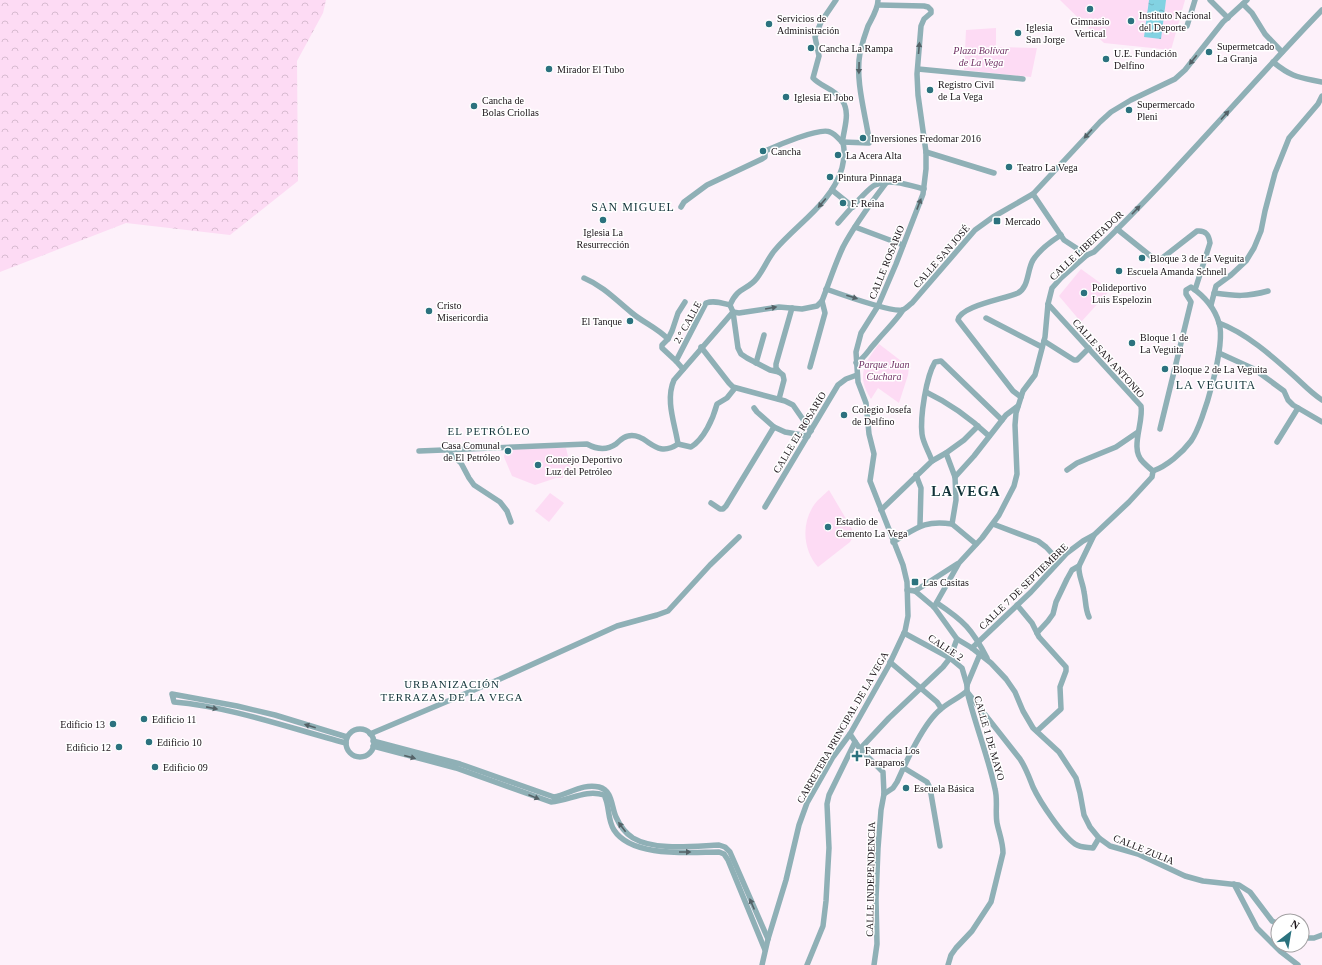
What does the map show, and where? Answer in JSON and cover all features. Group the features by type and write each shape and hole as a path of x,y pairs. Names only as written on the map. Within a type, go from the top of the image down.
{"street":[{"path":"779,372 770,370 741,354 738,348 733,312 730,305 734,297 742,289 751,284 757,277 774,251 789,234 821,204 832,190 841,169 845,152 842,142 847,117 846,108 842,100 835,92 813,78 819,56 815,37 821,22 836,0"},
{"path":"1187,26 1195,0"},
{"path":"1210,0 1228,18"},
{"path":"681,207 684,202 707,185 762,159 765,157 765,150 775,146 820,131 830,131 842,142 869,143 859,79 859,65 860,53 878,2"},
{"name":"CALLE ROSARIO","path":"878,2 924,6 931,10 931,13 924,19 921,26 918,69 918,95 926,152 924,189 878,306 861,333 856,352 858,382 866,403 869,434 874,454 870,481 902,565 907,582 907,590"},
{"path":"1245,2 1265,34 1282,52"},
{"name":"CALLE SAN JOSÉ","path":"856,363 862,359 893,324 903,310 912,303 975,230 993,217 1033,194 1111,112 1131,100 1175,79 1228,18 1245,2"},
{"name":"CALLE LIBERTADOR","path":"935,605 959,563 1000,515 1014,486 1017,474 1015,425 1023,392 1035,375 1044,341 1048,304 1052,288 1087,255 1094,252 1160,185 1322,10"},
{"path":"1273,62 1286,73 1297,78 1322,82"},
{"path":"918,69 1023,79"},
{"path":"1211,305 1216,286 1246,261 1254,248 1261,231 1275,173 1289,138 1318,104 1322,96"},
{"path":"926,152 994,173"},
{"path":"733,312 739,313 779,307 802,309 817,306 822,301 842,249 870,204 886,183"},
{"path":"838,223 873,185 896,183 924,189"},
{"path":"832,190 853,207"},
{"path":"1033,194 1064,240 1087,255"},
{"path":"855,227 903,245"},
{"path":"1117,229 1153,258 1157,259 1161,259 1197,231 1201,230 1207,233 1210,243 1195,290"},
{"path":"1022,397 1013,391 958,320 958,317 962,313 985,303 1018,293 1024,289 1033,260 1044,246 1060,235"},
{"path":"584,278 601,286 632,314 660,331 668,339"},
{"path":"1153,471 1164,466 1188,445 1197,431 1206,407 1222,339 1219,323 1211,305 1191,288 1186,290 1186,294 1191,302 1160,429"},
{"path":"826,289 878,306 903,310"},
{"path":"1214,293 1235,296 1250,296 1268,292"},
{"name":"2.° CALLE","path":"676,362 706,303 711,301 730,305"},
{"path":"810,367 826,313 822,301"},
{"path":"683,369 662,348 662,345 668,339 678,314 685,302"},
{"name":"CALLE SAN ANTONIO","path":"1048,304 1141,406 1142,412 1137,446 1142,462 1153,471"},
{"path":"779,399 784,380 783,375 776,368 776,364 792,308"},
{"path":"678,444 670,388 674,380 701,347 733,312"},
{"path":"986,318 1042,347"},
{"path":"1219,323 1228,326 1261,348 1300,381 1312,394 1322,400"},
{"path":"756,363 764,335"},
{"path":"1044,341 1074,360 1080,359 1089,348"},
{"path":"701,347 729,384 735,388 785,400 793,405 809,433"},
{"path":"1219,353 1254,369 1284,391 1288,400 1298,408 1322,422"},
{"path":"932,461 922,435 922,420 931,368 935,362 941,361 1002,420"},
{"name":"CALLE EL ROSARIO","path":"765,507 838,386 846,379 857,375"},
{"path":"419,451 587,444 595,448 607,448 616,444 622,437 633,435 639,436 649,444 660,448 672,448 678,444 691,447 695,445 706,429 714,414 717,404 727,398 735,388"},
{"path":"926,392 944,401 989,436"},
{"path":"955,477 974,456 1006,415 1019,406"},
{"path":"754,408 774,427 785,432 809,433"},
{"path":"1277,442 1298,408"},
{"path":"881,510 932,461 964,440 978,426"},
{"path":"711,503 723,510 774,427"},
{"path":"1067,470 1080,461 1107,452 1138,432"},
{"path":"445,450 461,463 474,485 500,502 507,511 511,522"},
{"path":"946,453 955,477 956,500 952,524"},
{"name":"CALLE 7 DE SEPTIEMBRE","path":"972,648 1017,605 1067,552 1094,535 1129,502 1152,477 1153,471"},
{"path":"916,476 921,488 920,525"},
{"path":"893,542 920,525 938,522 952,524 976,544"},
{"path":"993,524 1038,541 1059,561"},
{"path":"1089,617 1086,610 1084,590 1078,572 1079,566 1094,535"},
{"path":"370,734 500,679 617,626 652,617 668,611 710,565 740,537"},
{"path":"914,591 959,563"},
{"path":"1037,633 1053,614 1056,602 1072,570 1079,566"},
{"path":"907,590 914,591 965,624 978,642 988,660"},
{"name":"CARRETERA PRINCIPAL DE LA VEGA","path":"762,965 768,939 786,880 799,825 807,803 834,757 850,734 890,662 904,632 908,616 907,590"},
{"name":"CALLE ZULIA","path":"935,605 957,639 988,660 1006,679 1015,692 1023,711 1033,728 1059,752 1076,778 1084,816 1090,827 1099,838 1110,846 1138,854 1185,876 1234,884"},
{"path":"1017,605 1032,623 1039,637 1066,667 1060,687 1061,709 1037,731"},
{"name":"CALLE 2","path":"904,632 950,658 962,668 967,685"},
{"path":"860,749 889,718 943,667 950,658 957,639"},
{"path":"884,794 893,788 897,782 928,723 941,708 958,699 966,691 980,654"},
{"path":"890,662 937,702 941,708"},
{"path":"966,691 1023,763 1040,801 1059,827 1075,844 1084,847 1093,848 1099,838"},
{"name":"CALLE 1 DE MAYO","path":"948,965 951,955 972,930 991,902 1003,853 1003,846 997,822 996,791 966,691"},
{"path":"172,694 237,706 275,715 347,740 229,712 187,703 174,702 172,694"},
{"path":"362,729 370,734 373,744 368,753 364,756 356,756 349,751 347,740 353,731 362,729"},
{"name":"CALLE INDEPENDENCIA","path":"850,734 860,749 883,772 884,794 881,810 878,848 876,899 877,944 874,965"},
{"path":"807,965 823,926 829,848 827,804 829,794 855,742"},
{"path":"373,744 460,764 554,797 588,786 599,787 606,791 611,798 615,816 624,831 634,839 658,845 718,845 726,847 730,852 768,939"},
{"path":"373,744 456,768 551,802 561,802 586,793 597,793 604,795 608,803 610,821 615,831 631,844 655,850 679,852 719,852 724,854 728,860 765,950"},
{"path":"904,768 927,782 930,788 940,846"},
{"path":"1234,884 1239,885 1250,892 1270,918"},
{"path":"1234,884 1257,928 1280,951 1298,965"},
{"path":"1310,938 1322,936"}],"green space":[{"path":"0,0 326,0 323,13 297,61 298,181 230,235 126,223 0,272"},
{"name":"Instituto Nacional del Deporte","path":"1060,0 1185,0 1171,50 1104,43"},
{"name":"Plaza Bolívar de La Vega","path":"996,28 996,47 1037,48 1031,77 964,70 966,30"},
{"name":"Polideportivo Luis Espelozin","path":"1081,269 1110,290 1081,322 1059,296"},
{"name":"Parque Juan Cuchara","path":"879,344 909,367 899,403 878,388 871,399 866,391 863,376 864,370 869,357"},
{"name":"Concejo Deportivo Luz del Petróleo","path":"505,447 566,448 572,473 563,475 563,478 556,478 535,485 512,476 504,457"},
{"name":"Estadio de Cemento La Vega","path":"829,490 852,529 853,536 850,542 818,567 809,553 807,545 807,520 814,505"},
{"path":"550,493 564,503 549,522 535,511"}],"water":[{"path":"1149,0 1166,0 1161,39 1144,37"}],"place":[{"name":"Gimnasio Vertical","path":"1090,9"},
{"name":"Instituto Nacional del Deporte","path":"1131,21"},
{"name":"Servicios de Administración","path":"769,24"},
{"name":"Iglesia San Jorge","path":"1018,33"},
{"name":"Cancha La Rampa","path":"811,48"},
{"name":"Supermetcado La Granja","path":"1209,52"},
{"name":"U.E. Fundación Delfino","path":"1106,59"},
{"name":"Mirador El Tubo","path":"549,69"},
{"name":"Registro Civil de La Vega","path":"930,90"},
{"name":"Iglesia El Jobo","path":"786,97"},
{"name":"Cancha de Bolas Criollas","path":"474,106"},
{"name":"Supermercado Pleni","path":"1129,110"},
{"name":"Inversiones Fredomar 2016","path":"863,138"},
{"name":"Cancha","path":"763,151"},
{"name":"La Acera Alta","path":"838,155"},
{"name":"Teatro La Vega","path":"1009,167"},
{"name":"Pintura Pinnaga","path":"830,177"},
{"name":"F. Reina","path":"843,203"},
{"name":"Iglesia La Resurrección","path":"603,220"},
{"name":"Mercado","path":"997,221"},
{"name":"Bloque 3 de La Veguita","path":"1142,258"},
{"name":"Escuela Amanda Schnell","path":"1119,271"},
{"name":"Polideportivo Luis Espelozin","path":"1084,293"},
{"name":"Cristo Misericordia","path":"429,311"},
{"name":"El Tanque","path":"630,321"},
{"name":"Bloque 1 de La Veguita","path":"1132,343"},
{"name":"Bloque 2 de La Veguita","path":"1165,369"},
{"name":"Colegio Josefa de Delfino","path":"844,415"},
{"name":"Casa Comunal de El Petróleo","path":"508,451"},
{"name":"Concejo Deportivo Luz del Petróleo","path":"538,465"},
{"name":"Estadio de Cemento La Vega","path":"828,527"},
{"name":"Las Casitas","path":"915,582"},
{"name":"Edificio 11","path":"144,719"},
{"name":"Edificio 13","path":"113,724"},
{"name":"Edificio 10","path":"149,742"},
{"name":"Edificio 12","path":"119,747"},
{"name":"Farmacia Los Paraparos","path":"857,756"},
{"name":"Edificio 09","path":"155,767"},
{"name":"Escuela Básica","path":"906,788"}],"district":[{"name":"SAN MIGUEL","path":"633,207"},
{"name":"LA VEGUITA","path":"1216,385"},
{"name":"EL PETRÓLEO","path":"489,431"},
{"name":"LA VEGA","path":"966,491"},
{"name":"URBANIZACIÓN TERRAZAS DE LA VEGA","path":"452,690"}]}
